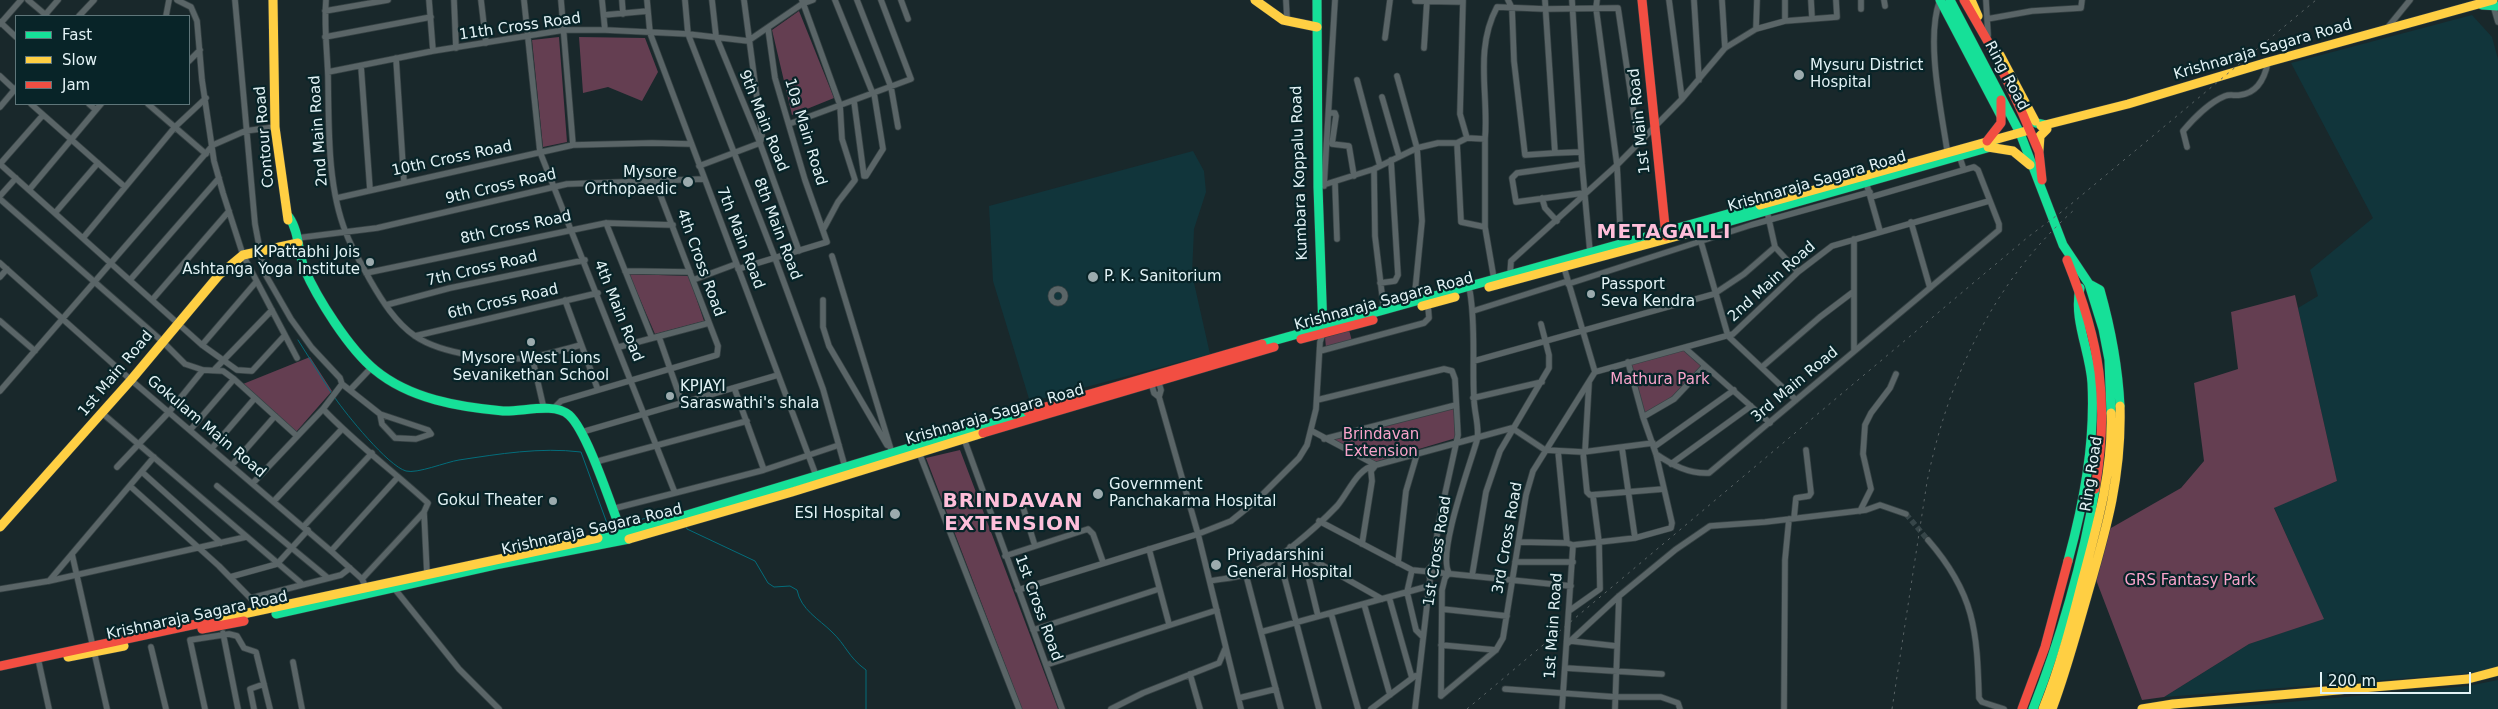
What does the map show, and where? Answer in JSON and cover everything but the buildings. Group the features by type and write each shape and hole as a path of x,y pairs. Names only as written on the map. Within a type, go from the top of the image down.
{"main road":[{"name":"Contour Road","path":"273,0 275,127 281,181 288,217 304,268 339,329 372,368 391,382 413,393 462,406 505,411 554,408"},
{"path":"1254,0 1278,20 1295,25 1315,22"},
{"path":"1262,0 1278,14 1287,18 1315,22"},
{"name":"Kumbara Koppalu Road","path":"1317,0 1315,22 1320,333"},
{"name":"1st Main Road","path":"1642,0 1666,235"},
{"path":"1940,0 1954,30 2001,116"},
{"name":"Ring Road","path":"1950,0 2000,97 2039,152 2043,196"},
{"name":"Ring Road","path":"1964,0 1991,47 2021,110 2034,170 2063,245 2066,260 2080,288 2094,336 2102,381 2104,433 2100,471 2090,522 2046,679 2033,709"},
{"path":"1970,0 1986,30 2046,125"},
{"name":"Krishnaraja Sagara Road","path":"0,672 366,586 621,531 683,521 963,435 1154,379 1428,305 1563,263 2025,134 2046,125 2268,62 2386,29 2494,3"},
{"path":"2000,97 2001,116 1997,130 1988,144 2014,151 2034,170"},
{"path":"2021,110 2046,125"},
{"path":"2039,152 2040,136 2046,125"},
{"name":"Krishnaraja Sagara Road","path":"1696,226 1767,211 1866,182 1948,155 1959,155 1988,144"},
{"name":"Krishnaraja Sagara Road","path":"1320,333 1384,311 1494,279 1563,263 1590,252 1621,244 1666,235"},
{"name":"1st Main Road","path":"0,527 131,380 219,275 243,255 297,241"},
{"name":"Ring Road","path":"2043,709 2058,672 2096,531 2111,456 2113,412 2109,360 2103,329 2089,284 2063,245"},
{"path":"2052,709 2063,682 2108,526 2121,446 2120,393 2112,338 2100,290 2089,284"},
{"path":"2022,709 2048,634 2088,476 2092,428 2092,386 2090,362 2076,303 2080,288"},
{"path":"554,408 570,416 582,432 621,531"},
{"name":"Krishnaraja Sagara Road","path":"817,480 845,467 892,453 917,449"},
{"name":"Krishnaraja Sagara Road","path":"0,666 94,649 222,630 366,586 394,588 621,531"},
{"path":"2142,709 2193,702 2468,679 2498,671"}],"street":[{"path":"15,36 0,23 21,0"},
{"path":"28,0 45,15"},
{"path":"47,15 58,0"},
{"path":"80,15 94,0"},
{"path":"166,15 169,0"},
{"path":"177,0 191,7 197,21 206,98 219,178 243,255 297,358"},
{"path":"235,0 245,131 267,278 291,319 312,348 340,378 342,384 351,389 380,414 428,430 431,434 416,439 395,438 382,424 380,414"},
{"name":"2nd Main Road","path":"326,0 325,37 332,166 337,198 346,233 366,274 386,305 415,336 430,344 464,353 511,358 532,357 581,345"},
{"path":"326,11 388,0"},
{"path":"429,0 432,51"},
{"path":"454,0 456,48"},
{"path":"482,0 486,43"},
{"name":"4th Main Road","path":"524,0 540,152 553,188 598,292 675,493"},
{"path":"561,0 572,145"},
{"path":"602,0 605,30"},
{"path":"622,0 623,14"},
{"name":"7th Main Road","path":"647,0 650,33 817,480"},
{"name":"8th Main Road","path":"685,0 688,34 776,258 823,389 845,467"},
{"name":"9th Main Road","path":"712,0 716,36 760,144 799,251"},
{"path":"699,166 760,144 762,136 744,0"},
{"path":"748,41 802,2 813,0"},
{"path":"836,0 874,93 883,149 865,177 854,101"},
{"path":"857,0 891,87 898,127"},
{"path":"789,124 911,79 881,0"},
{"path":"901,0 908,19"},
{"path":"1286,0 1287,18"},
{"path":"1335,0 1329,113 1319,187 1377,168 1417,148 1457,143 1467,138 1485,139"},
{"path":"1385,38 1390,0"},
{"path":"1508,0 1512,8 1514,61 1525,155 1581,152"},
{"path":"1545,0 1556,153"},
{"path":"1572,0 1584,195 1590,252"},
{"path":"1597,0 1596,8 1617,165 1621,244"},
{"path":"1669,0 1682,98"},
{"path":"1694,0 1699,80"},
{"path":"1722,0 1725,48"},
{"path":"1756,29 1757,0"},
{"path":"1785,0 1785,21"},
{"path":"1812,0 1812,18"},
{"path":"1510,275 1511,261 1617,165 1699,80 1725,48 1756,29 1785,21 1837,17 1836,0"},
{"path":"1861,0 1861,9"},
{"path":"1940,0 1935,20 1935,45 1948,155"},
{"path":"1986,0 1986,30 1991,47"},
{"path":"1987,19 2032,11 2081,8 2082,0"},
{"path":"2386,29 2410,0"},
{"path":"1415,1 1463,1 1460,114 1467,138"},
{"path":"1424,48 1427,1"},
{"path":"802,2 840,105 842,139 855,180 838,202 823,230"},
{"path":"2494,3 2498,22"},
{"path":"1494,279 1485,227 1486,124 1483,66 1492,16 1497,7 1572,10 1618,8 1638,142"},
{"path":"604,16 648,11"},
{"path":"325,37 431,17"},
{"name":"10a Main Road","path":"768,28 775,78 827,242 799,251"},
{"name":"11th Cross Road","path":"328,72 432,51 564,30 688,34 748,41"},
{"path":"190,60 200,50"},
{"path":"396,58 404,182"},
{"path":"2187,146 2183,131 2190,123 2223,97 2244,95 2254,90 2266,74 2268,62"},
{"path":"361,66 370,190"},
{"path":"0,76 15,88"},
{"path":"1397,76 1417,148 1422,221 1414,302"},
{"path":"1357,80 1377,168 1375,236 1384,311"},
{"path":"0,107 15,90"},
{"path":"1382,97 1399,156"},
{"path":"83,238 160,143 206,98"},
{"path":"32,105 125,187"},
{"path":"90,105 96,110"},
{"path":"29,190 100,105"},
{"path":"148,105 206,154"},
{"path":"1329,113 1334,113 1336,116 1332,144 1349,146 1354,176"},
{"path":"43,115 0,164 130,280 176,324 202,345 215,366 234,379 297,436"},
{"path":"0,390 213,145 245,131 275,127"},
{"path":"1457,143 1461,222 1485,227"},
{"name":"10th Cross Road","path":"337,198 572,145 691,144"},
{"path":"1959,155 1964,170"},
{"path":"1380,283 1395,281 1398,275 1391,160"},
{"path":"55,213 98,163"},
{"path":"1582,164 1517,173 1513,175 1514,197 1516,202 1584,195"},
{"path":"1473,311 1769,221 1977,168 2000,224 1997,234 1854,351"},
{"path":"16,178 0,198 162,341 185,364 252,371 285,335"},
{"path":"130,280 219,178"},
{"name":"9th Cross Road","path":"297,241 442,214 567,184 596,181 704,180"},
{"name":"4th Cross Road","path":"655,181 718,346 717,355 671,369"},
{"path":"1866,182 1880,231"},
{"path":"1336,183 1336,239"},
{"path":"1542,198 1545,208 1557,221"},
{"name":"2nd Main Road","path":"1594,372 1728,336 1738,330 1798,272 1826,249 1854,238 1989,201"},
{"path":"152,300 229,211"},
{"path":"1767,211 1775,247 1798,272"},
{"path":"1911,222 1930,288"},
{"path":"606,223 652,338"},
{"name":"8th Cross Road","path":"366,274 606,223 673,225"},
{"path":"1696,226 1714,294 1728,336 1796,400"},
{"name":"3rd Main Road","path":"1654,448 1671,464 1699,473 1709,473 1854,351 1854,238"},
{"path":"1474,360 1714,294 1744,274 1775,247"},
{"path":"693,280 737,266 799,251"},
{"path":"832,256 892,453"},
{"name":"7th Cross Road","path":"386,305 450,288 585,260"},
{"name":"Gokulam Main Road","path":"0,263 131,380 306,528 350,568 366,586"},
{"path":"1563,263 1594,372"},
{"path":"0,277 7,269"},
{"path":"625,271 690,272"},
{"path":"202,345 256,282"},
{"name":"6th Cross Road","path":"415,336 598,292"},
{"name":"1st Cross Road","path":"1441,696 1442,590 1448,572 1446,562 1455,510 1476,438 1473,311 1470,292"},
{"path":"1762,367 1820,317 1853,292"},
{"path":"565,300 598,390"},
{"path":"823,300 823,327 829,346 892,453"},
{"path":"1320,351 1424,323 1429,318 1428,305"},
{"path":"117,467 138,443 272,310"},
{"path":"0,322 35,351"},
{"path":"619,347 709,323"},
{"path":"1472,576 1486,492 1500,451 1512,428 1542,382 1550,362 1540,324"},
{"path":"1018,590 1198,534 1231,521 1256,501 1299,458 1312,431 1320,333"},
{"path":"660,337 682,403"},
{"path":"1685,348 1770,423"},
{"path":"532,357 544,409"},
{"path":"1519,542 1570,544 1599,542 1635,538 1671,528 1672,523 1654,448 1643,417 1628,362"},
{"path":"1643,417 1674,399 1705,366"},
{"path":"351,389 372,368"},
{"path":"554,408 561,401 671,369"},
{"path":"1316,400 1444,369 1452,372 1455,379 1457,444 1439,521 1433,564 1430,570 1415,709"},
{"name":"3rd Cross Road","path":"1441,696 1496,650 1503,638 1526,495 1533,471 1589,383 1594,372"},
{"path":"1860,511 1871,484 1866,473 1863,454 1865,425 1871,413 1890,388 1896,374"},
{"path":"582,432 735,390 778,375"},
{"path":"190,430 234,379"},
{"path":"1154,379 1161,390 1159,397 1198,534 1241,709"},
{"path":"1474,398 1542,382"},
{"path":"1589,383 1584,452 1587,492 1593,496 1664,488"},
{"path":"253,483 323,409 342,384"},
{"path":"735,390 764,470"},
{"path":"1210,581 1246,575 1279,557 1342,499 1359,474 1368,467 1512,428 1545,450 1584,452 1622,448 1654,448 1734,390"},
{"path":"212,448 255,398"},
{"path":"1324,439 1456,405"},
{"path":"1671,464 1750,406"},
{"path":"323,409 342,429 372,453 428,504 424,512 366,586"},
{"path":"102,413 301,583"},
{"path":"232,465 275,416"},
{"path":"595,462 658,447 747,422"},
{"path":"274,501 342,429"},
{"path":"1312,431 1376,465"},
{"name":"1st Cross Road","path":"963,435 1005,556 1062,709"},
{"path":"612,509 764,470 839,445"},
{"path":"1622,448 1635,538"},
{"path":"917,449 1019,709"},
{"path":"1784,709 1785,560 1796,498 1809,496 1811,493 1806,450"},
{"name":"1st Main Road","path":"1558,451 1573,562 1569,611 1569,643 1562,709"},
{"path":"230,577 277,564 372,453"},
{"path":"1398,563 1406,491 1417,454"},
{"path":"49,581 154,457"},
{"path":"1362,544 1372,481 1371,471 1376,465"},
{"path":"142,472 221,543"},
{"path":"331,551 398,477"},
{"path":"130,486 230,577 263,611"},
{"path":"217,486 328,578"},
{"path":"1569,611 1600,589 1599,542 1593,496"},
{"path":"1569,643 1619,596 1675,550 1710,526 1860,511 1880,505 1906,514"},
{"path":"1023,507 1035,546"},
{"path":"424,512 427,574"},
{"path":"1319,521 1412,570 1430,570 1512,581 1571,586"},
{"path":"1005,556 1088,529 1094,534 1103,562"},
{"path":"0,589 78,575 246,537"},
{"path":"1928,540 1957,579 1971,610 1978,650 1979,698 1982,702 2004,709"},
{"path":"1290,547 1382,599"},
{"path":"1149,548 1169,624"},
{"path":"72,554 107,709"},
{"path":"1303,554 1318,616"},
{"path":"1279,557 1319,709"},
{"path":"1515,562 1573,562"},
{"path":"251,598 301,583 341,575 350,568"},
{"path":"1412,570 1407,592 1416,630 1422,636"},
{"path":"1246,575 1281,709"},
{"path":"1261,632 1429,586"},
{"path":"394,588 459,669 499,709"},
{"path":"1033,630 1159,589"},
{"path":"1616,709 1616,646 1619,596"},
{"path":"1389,597 1412,678"},
{"path":"1364,604 1390,695"},
{"path":"1442,609 1506,616"},
{"path":"1046,665 1217,610"},
{"path":"1331,613 1358,709"},
{"path":"222,630 238,709"},
{"path":"205,709 190,640 222,630 237,636 242,646 256,652 270,709"},
{"path":"1569,643 1616,646"},
{"path":"1111,709 1143,693 1219,663 1224,656 1226,645"},
{"path":"1441,645 1496,650"},
{"path":"151,647 166,709"},
{"path":"293,662 302,709"},
{"path":"39,663 49,709"},
{"path":"1565,668 1662,674"},
{"path":"1190,674 1199,707 1192,709"},
{"path":"1370,709 1418,674"},
{"path":"254,709 250,689 264,684"},
{"path":"1238,698 1276,689"},
{"path":"1506,689 1616,697 1660,697 1678,703 1680,709"}],"shaded area":[{"path":"2472,15 2492,37 2498,59 2498,666 2475,673 2164,697 2249,644 2323,619 2274,507 2337,481 2298,308 2318,296 2310,270 2373,218 2291,63"},
{"name":"P. K. Sanitorium","path":"1193,151 1204,171 1206,192 1194,229 1192,274 1210,354 1030,402 993,281 989,206"},
{"path":"2498,680 2498,709 2211,709 2468,686"}],"green space":[{"path":"799,11 834,98 792,115 772,30"},
{"path":"559,37 567,142 543,147 532,40"},
{"path":"579,37 645,38 658,72 642,101 608,87 583,93"},
{"path":"629,274 689,276 704,321 655,334"},
{"name":"GRS Fantasy Park","path":"2295,295 2337,481 2274,508 2324,619 2249,644 2164,697 2142,700 2090,564 2097,536 2181,488 2204,461 2194,383 2238,369 2231,312"},
{"path":"1349,330 1352,341 1326,348 1325,337"},
{"name":"Mathura Park","path":"1685,348 1705,366 1674,399 1643,417 1628,362"},
{"path":"310,357 332,391 296,432 243,384"},
{"name":"Brindavan Extension","path":"1455,407 1456,438 1375,462 1331,440"},
{"path":"960,450 1058,709 1022,709 926,458"}],"waterway":[{"path":"298,340 332,394"},
{"path":"335,398 379,450 389,460 406,471 417,471 459,460 504,454 550,450 581,452 608,526 615,527"},
{"path":"623,525 679,508 681,513"},
{"path":"686,526 687,529 755,561 768,583 774,587 790,586 797,590 806,609 837,637 855,660 866,670 866,709"}],"tunnel":[{"path":"1906,514 1928,540"}],"railway":[{"path":"1467,709 2028,237 2064,210 2316,0"},
{"path":"1892,709 1927,482 1936,443 1948,406 1978,334 1998,300 2020,268 2074,210"}],"traffic: fast":[{"path":"1317,0 1318,187 1323,330"},
{"path":"1940,0 2001,116"},
{"path":"1950,0 2020,133 2063,245 2089,284 2103,329 2109,360 2111,413"},
{"path":"2482,5 2498,6"},
{"path":"2023,112 2036,123 2046,125"},
{"path":"1685,234 1994,146"},
{"path":"1262,344 1760,205"},
{"path":"289,217 295,229 302,262 310,280 325,308 365,361 389,380 419,395 436,400 469,407 503,411 547,408 563,411 569,415 584,437 592,454 623,536"},
{"path":"2089,284 2100,290 2104,305 2116,362 2120,406"},
{"path":"2068,561 2087,473 2092,428 2091,371 2080,324 2078,300 2080,288"},
{"path":"598,538 637,530 1028,412"},
{"path":"2033,709 2070,600 2095,489"},
{"path":"276,614 495,565 629,539"}],"traffic: slow":[{"path":"273,0 275,127 288,220"},
{"path":"1255,0 1283,20 1317,27"},
{"path":"1971,0 1978,16"},
{"path":"2041,126 2128,104 2268,62 2493,0"},
{"path":"2000,55 2035,121"},
{"path":"2039,150 2040,136 2047,129"},
{"path":"1760,205 2026,131"},
{"path":"1988,147 2013,151 2030,165"},
{"path":"1489,287 1685,234"},
{"path":"0,527 131,380 219,275 243,255 298,243"},
{"path":"1422,306 1455,297"},
{"path":"2052,709 2071,653 2106,526 2118,456 2120,406"},
{"path":"2043,709 2065,646 2103,498 2111,435 2111,413"},
{"path":"629,539 792,492 983,433"},
{"path":"215,620 598,538"},
{"path":"68,657 124,646"},
{"path":"2142,709 2173,704 2468,679 2498,671"}],"traffic: jam":[{"path":"1642,0 1666,236"},
{"path":"1964,0 1991,47 2021,110 2039,152 2042,180"},
{"path":"1987,141 2001,123 2001,100"},
{"path":"2067,260 2087,318 2099,372 2102,428 2095,489"},
{"path":"1301,339 1373,320"},
{"path":"1028,412 1262,344"},
{"path":"983,433 1274,347"},
{"path":"2022,709 2045,647 2068,561"},
{"path":"0,666 215,620"},
{"path":"202,629 244,621"}],"place":[{"name":"Mysuru District Hospital","path":"1799,75"},
{"name":"Mysore Orthopaedic","path":"688,182"},
{"name":"K Pattabhi Jois Ashtanga Yoga Institute","path":"370,262"},
{"name":"P. K. Sanitorium","path":"1093,277"},
{"name":"Passport Seva Kendra","path":"1591,294"},
{"name":"Mysore West Lions Sevanikethan School","path":"531,342"},
{"name":"KPJAYI Saraswathi's shala","path":"670,396"},
{"name":"Government Panchakarma Hospital","path":"1098,494"},
{"name":"Gokul Theater","path":"553,501"},
{"name":"ESI Hospital","path":"895,514"},
{"name":"Priyadarshini General Hospital","path":"1216,565"}],"district":[{"name":"METAGALLI","path":"1664,233"},
{"name":"BRINDAVAN EXTENSION","path":"1013,514"}]}
